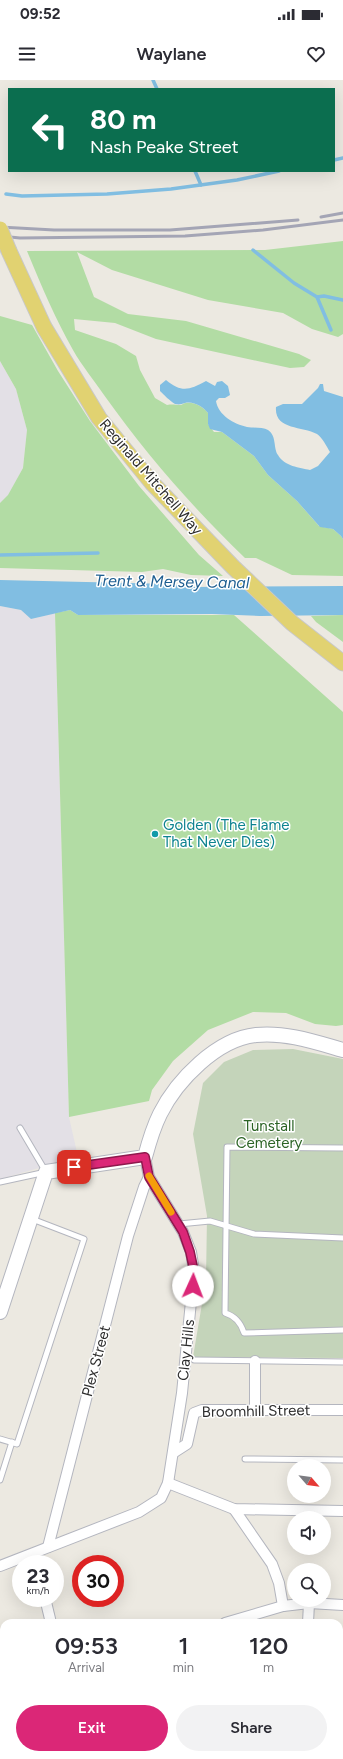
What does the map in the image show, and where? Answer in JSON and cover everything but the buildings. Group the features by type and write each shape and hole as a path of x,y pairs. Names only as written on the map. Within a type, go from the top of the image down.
{"main road":[{"name":"Reginald Mitchell Way","path":"0,228 44,328 99,418 152,483 233,567 292,622 343,663"}],"street":[{"path":"0,1312 46,1172 145,1157 151,1134 161,1112 186,1075 214,1052 234,1041 255,1035 273,1034 306,1039 343,1050"},
{"name":"Clay Hills","path":"145,1157 149,1177 183,1232 190,1252 194,1271 182,1394 168,1483"},
{"name":"Plex Street","path":"48,1547 128,1236 144,1187 149,1177"},
{"path":"255,1361 255,1410"},
{"name":"Broomhill Street","path":"173,1453 187,1444 194,1412 202,1410 343,1410"},
{"path":"0,1566 138,1512 161,1498 168,1483 234,1509 343,1511"},
{"path":"234,1509 272,1564 283,1606"},
{"path":"331,1604 343,1605"},
{"path":"239,1619 287,1606"},
{"path":"47,1607 50,1619"},
{"path":"308,1619 309,1607"}],"lane":[{"path":"0,1182 46,1172 20,1128"},
{"path":"343,1148 227,1147 225,1225 225,1313 238,1320 244,1333 343,1330"},
{"path":"0,1439 17,1444 84,1239 31,1219"},
{"path":"178,1224 210,1221 254,1234 343,1238"},
{"path":"194,1360 343,1362"},
{"path":"0,1480 12,1442"},
{"path":"245,1459 343,1460"}],"shaded area":[{"path":"0,361 16,389 27,430 23,468 8,496 0,503"},
{"path":"0,606 21,610 31,619 55,613 69,1117 78,1157 0,1179"}],"green space":[{"path":"343,241 343,334 338,337 312,329 283,313 208,300 112,270 77,252 94,297 128,314 186,321 299,354 311,360 304,367 290,368 156,339 115,323 74,319 75,330 116,344 136,356 140,370 155,398 167,405 189,403 196,404 204,409 208,413 208,424 214,432 222,432 254,456 268,475 297,501 319,526 333,529 341,536 343,539 343,576 292,575 256,558 245,558 207,520 153,459 120,417 84,367 66,338 27,251 265,250"},
{"path":"0,316 32,325 58,371 90,421 139,486 199,555 223,576 191,575 163,569 142,572 0,568 0,503 8,495 23,468 27,430 16,389 0,361"},
{"path":"70,610 78,615 234,615 343,712 343,1025 336,1026 315,1024 286,1013 253,1012 208,1030 173,1061 152,1090 149,1101 69,1117 55,613"},
{"path":"343,615 343,642 316,622 311,616"},
{"name":"Tunstall Cemetery","path":"293,1049 343,1059 343,1358 193,1357 206,1280 207,1216 193,1134 203,1083 224,1062 253,1050"}],"water":[{"path":"166,380 177,387 186,389 206,381 215,386 217,382 222,381 228,386 230,395 225,398 219,398 216,401 217,406 223,415 242,426 263,428 268,430 273,435 277,452 284,462 292,466 310,470 318,466 330,452 319,435 311,431 284,424 279,420 276,407 283,404 302,404 320,384 323,384 324,391 343,397 343,539 333,529 320,527 297,501 268,475 254,456 222,432 210,429 208,424 208,413 204,409 192,403 175,404 167,398 160,391 160,385"},
{"path":"0,580 172,584 195,587 343,586 343,615 78,615 70,610 31,619 21,610 0,606"}],"waterway":[{"path":"153,80 157,88"},
{"path":"335,160 343,158"},
{"path":"195,172 201,185"},
{"path":"6,194 22,196 107,194 171,189 237,180 274,172"},
{"path":"253,250 294,283 317,297 324,296 343,300"},
{"path":"317,297 331,330"},
{"path":"0,555 98,553"}],"railway":[{"path":"321,217 343,213"},
{"path":"0,227 54,230 170,230 298,220"},
{"path":"0,236 20,238 185,236 263,230 343,220"}],"slow traffic":[{"path":"149,1176 171,1212"}],"place":[{"name":"Golden (The Flame That Never Dies)","path":"155,834"}],"route":[{"path":"74,1167 145,1157 149,1177 183,1232 190,1252 194,1271 193,1286"}],"water label":[{"name":"Trent & Mersey Canal","path":"172,581"}]}
